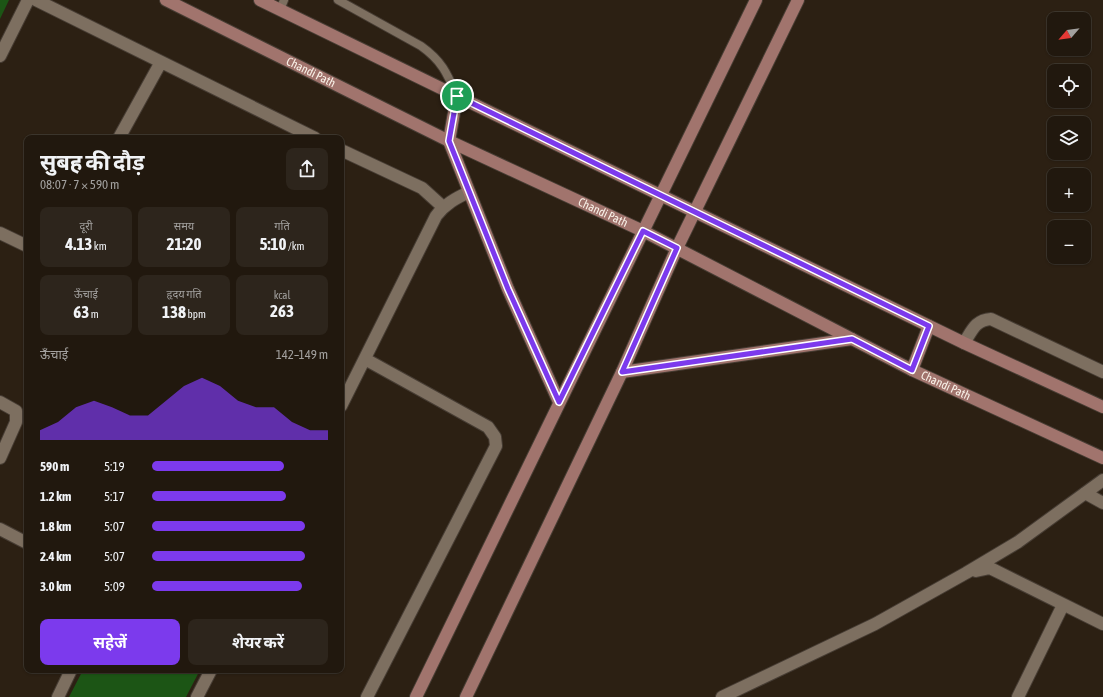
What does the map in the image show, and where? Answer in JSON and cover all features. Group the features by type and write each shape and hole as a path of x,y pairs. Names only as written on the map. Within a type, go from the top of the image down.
{"main road":[{"name":"Chandi Path","path":"166,0 449,141 643,231 912,370 1103,458"},
{"path":"260,0 282,5 457,96 964,343 1103,407"},
{"path":"416,697 756,0"},
{"path":"466,697 622,372 677,248 798,0"},
{"path":"457,96 449,141 508,289 559,402"},
{"path":"912,370 929,326"},
{"path":"622,372 852,339"}],"street":[{"path":"0,56 28,0"},
{"path":"36,0 310,135"},
{"path":"121,135 161,62"},
{"path":"344,151 422,188 443,207"},
{"path":"344,400 436,216 443,207 456,198 470,192"},
{"path":"0,233 24,245"},
{"path":"964,343 976,324 983,319 990,318 1103,372"},
{"path":"365,359 488,427 495,436 496,446 367,697"},
{"path":"0,402 22,414 16,422 0,458"},
{"path":"722,697 875,624 966,573 1018,542 1103,480"},
{"path":"1084,493 1103,502"},
{"path":"0,529 24,541"},
{"path":"966,573 990,568 1103,624"},
{"path":"1018,697 1063,605"},
{"path":"58,697 70,673"},
{"path":"197,697 209,673"}],"lane":[{"path":"338,0 421,46 433,55 444,68 457,96"}],"green space":[{"path":"0,0 9,0 0,19"},
{"path":"81,673 198,673 186,697 69,697"}],"route":[{"path":"457,96 929,326 912,370 852,339 622,372 677,248 643,231 559,402 508,289 449,141 457,96"}]}
